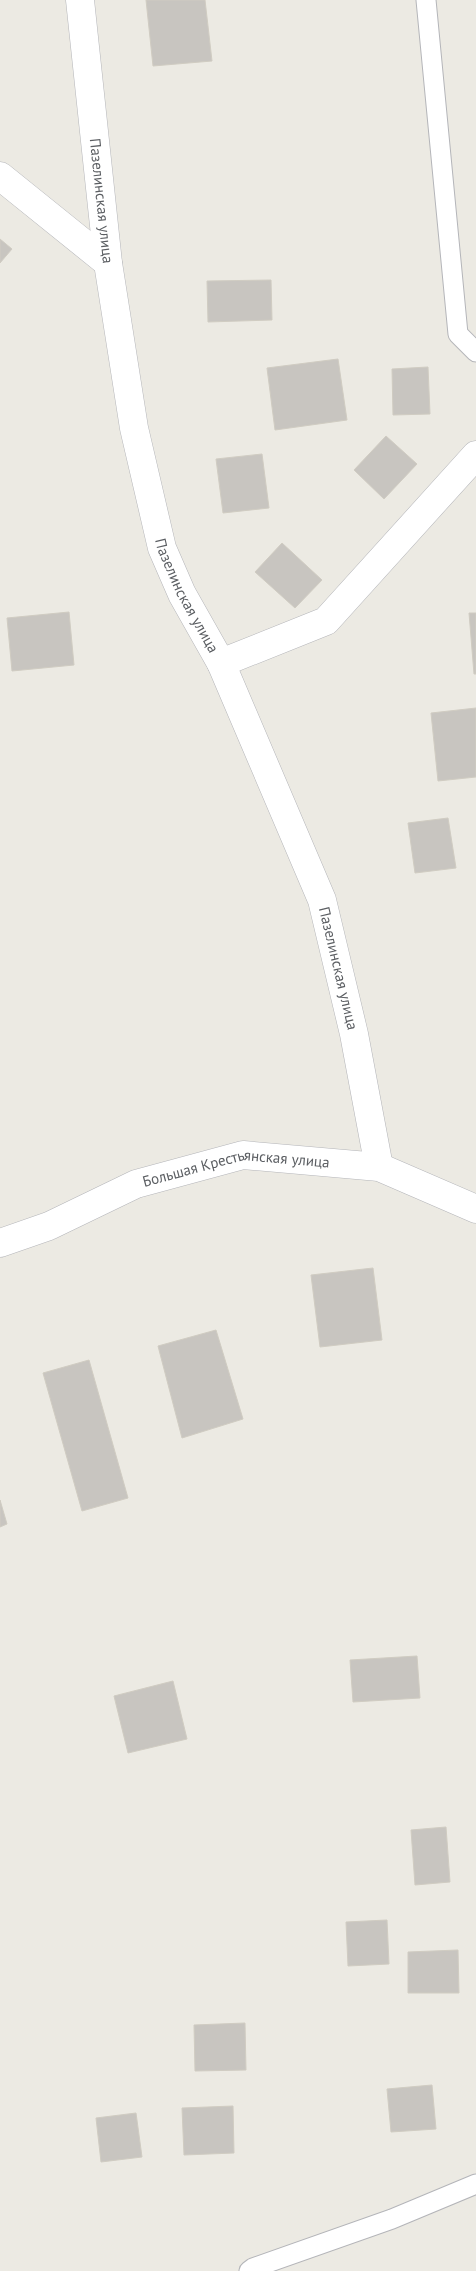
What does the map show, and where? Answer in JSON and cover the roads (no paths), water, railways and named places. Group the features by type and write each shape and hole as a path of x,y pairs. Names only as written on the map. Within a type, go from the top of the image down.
{"street":[{"name":"Пазелинская улица","path":"80,0 108,263 134,428 162,548 182,594 221,663 322,900 354,1034 379,1167"},
{"path":"0,176 108,263"},
{"path":"221,663 326,621 476,455"},
{"name":"Большая Крестьянская улица","path":"0,1243 49,1226 136,1184 243,1155 379,1167 476,1209"}],"lane":[{"path":"426,0 458,334 476,352"},
{"path":"249,2271 392,2219 476,2184"}]}
